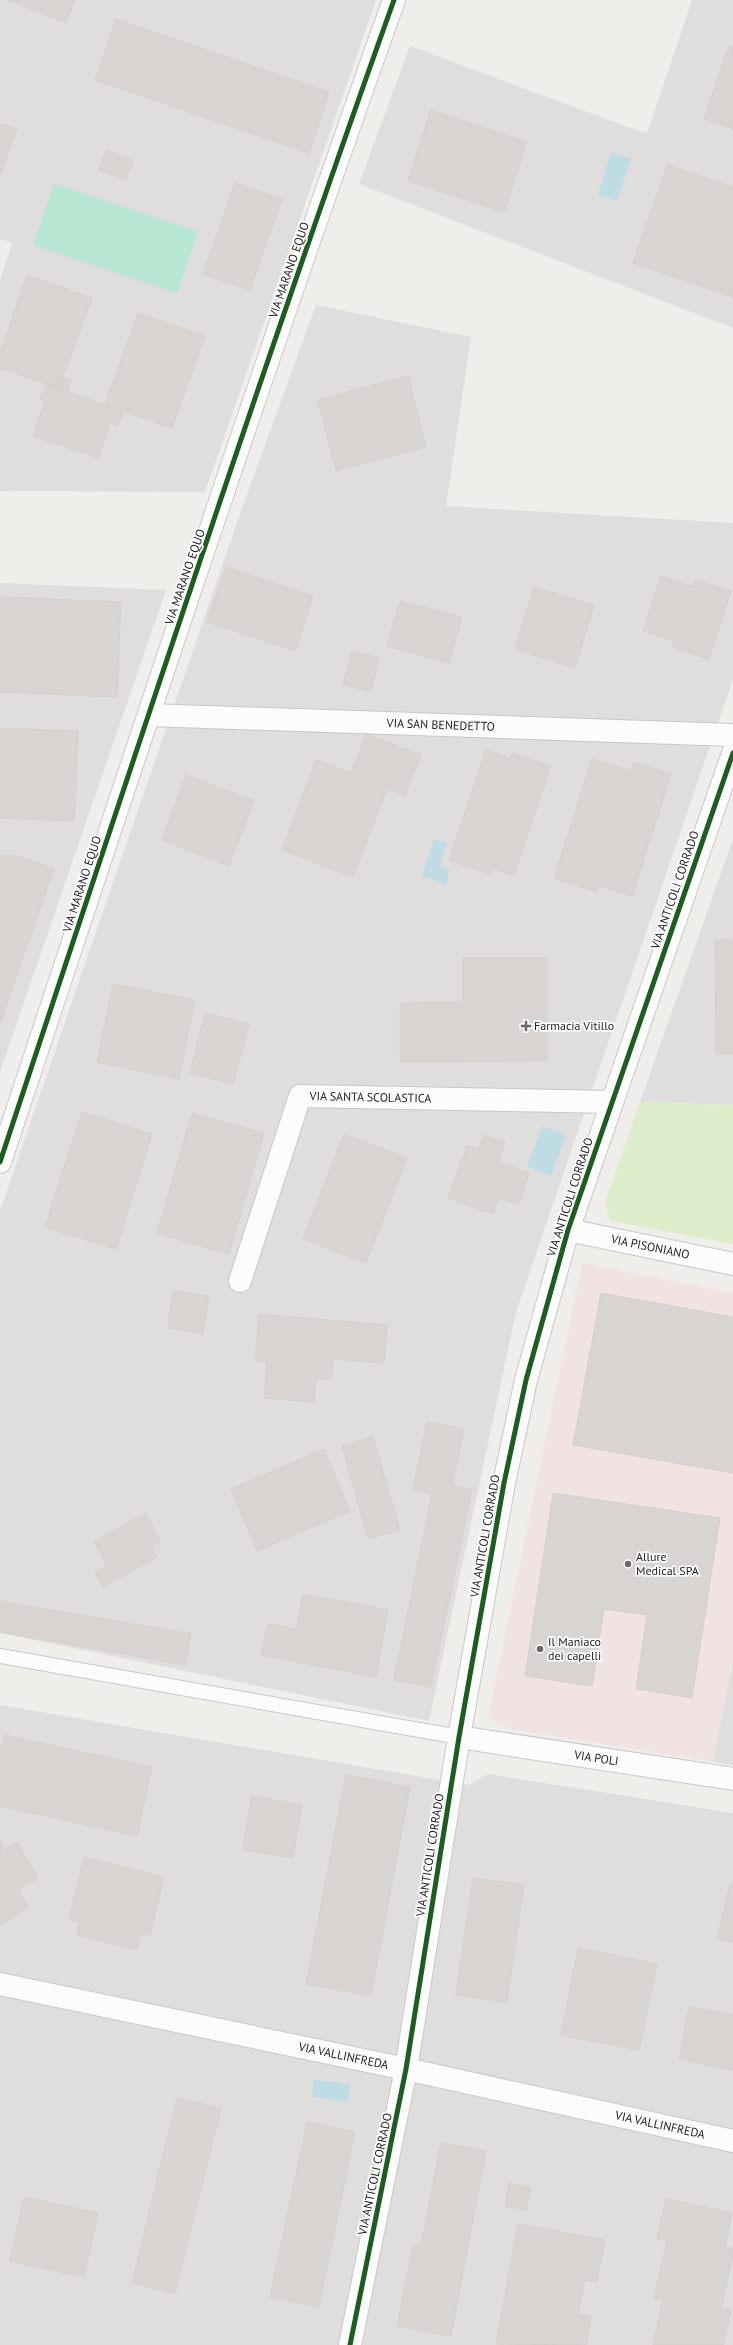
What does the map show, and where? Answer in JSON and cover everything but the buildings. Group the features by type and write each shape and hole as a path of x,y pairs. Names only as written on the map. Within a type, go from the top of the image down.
{"street":[{"name":"VIA MARANO EQUO","path":"0,1162 149,715 353,114 394,0"},
{"name":"VIA SAN BENEDETTO","path":"149,715 733,735"},
{"name":"VIA ANTICOLI CORRADO","path":"350,2345 406,2069 459,1737 504,1484 526,1380 568,1230 733,753"},
{"name":"VIA SANTA SCOLASTICA","path":"240,1282 300,1096 612,1102"},
{"name":"VIA PISONIANO","path":"568,1230 733,1264"},
{"name":"VIA POLI","path":"459,1737 733,1779"},
{"name":"VIA VALLINFREDA","path":"0,1984 406,2069 733,2141"}],"lane":[{"path":"0,1656 459,1737"}],"shaded area":[{"path":"0,0 376,0 205,492 0,491 0,281 12,243 0,239"},
{"path":"692,0 733,0 733,328 359,184 410,46 647,134"},
{"path":"316,305 471,337 446,506 733,523 733,679 516,1312 429,1721 0,1633 0,1211 241,511"},
{"path":"0,583 166,590 0,1072"},
{"path":"733,839 733,1105 640,1102"},
{"path":"582,1263 733,1293 733,1659 713,1762 510,1729 488,1717"},
{"path":"733,1659 733,1765 713,1762"},
{"path":"0,1705 469,1785 488,1774 733,1813 733,2345 0,2345"}],"green space":[{"path":"54,184 198,232 177,293 33,245"},
{"path":"640,1102 733,1105 733,1244 610,1221 605,1202"}],"water":[{"path":"611,152 631,159 617,201 598,195"},
{"path":"434,839 447,843 440,866 450,870 446,884 422,876"},
{"path":"542,1126 566,1135 551,1176 527,1167"},
{"path":"314,2080 350,2084 348,2102 312,2097"}],"cycle path":[{"path":"0,1162 292,289 394,0"},
{"path":"350,2345 406,2069 459,1737 504,1483 526,1380 568,1230 733,753"}],"place":[{"name":"Farmacia Vitillo","path":"526,1026"},
{"name":"Allure Medical SPA","path":"628,1564"},
{"name":"Il Maniaco dei capelli","path":"540,1649"}]}
